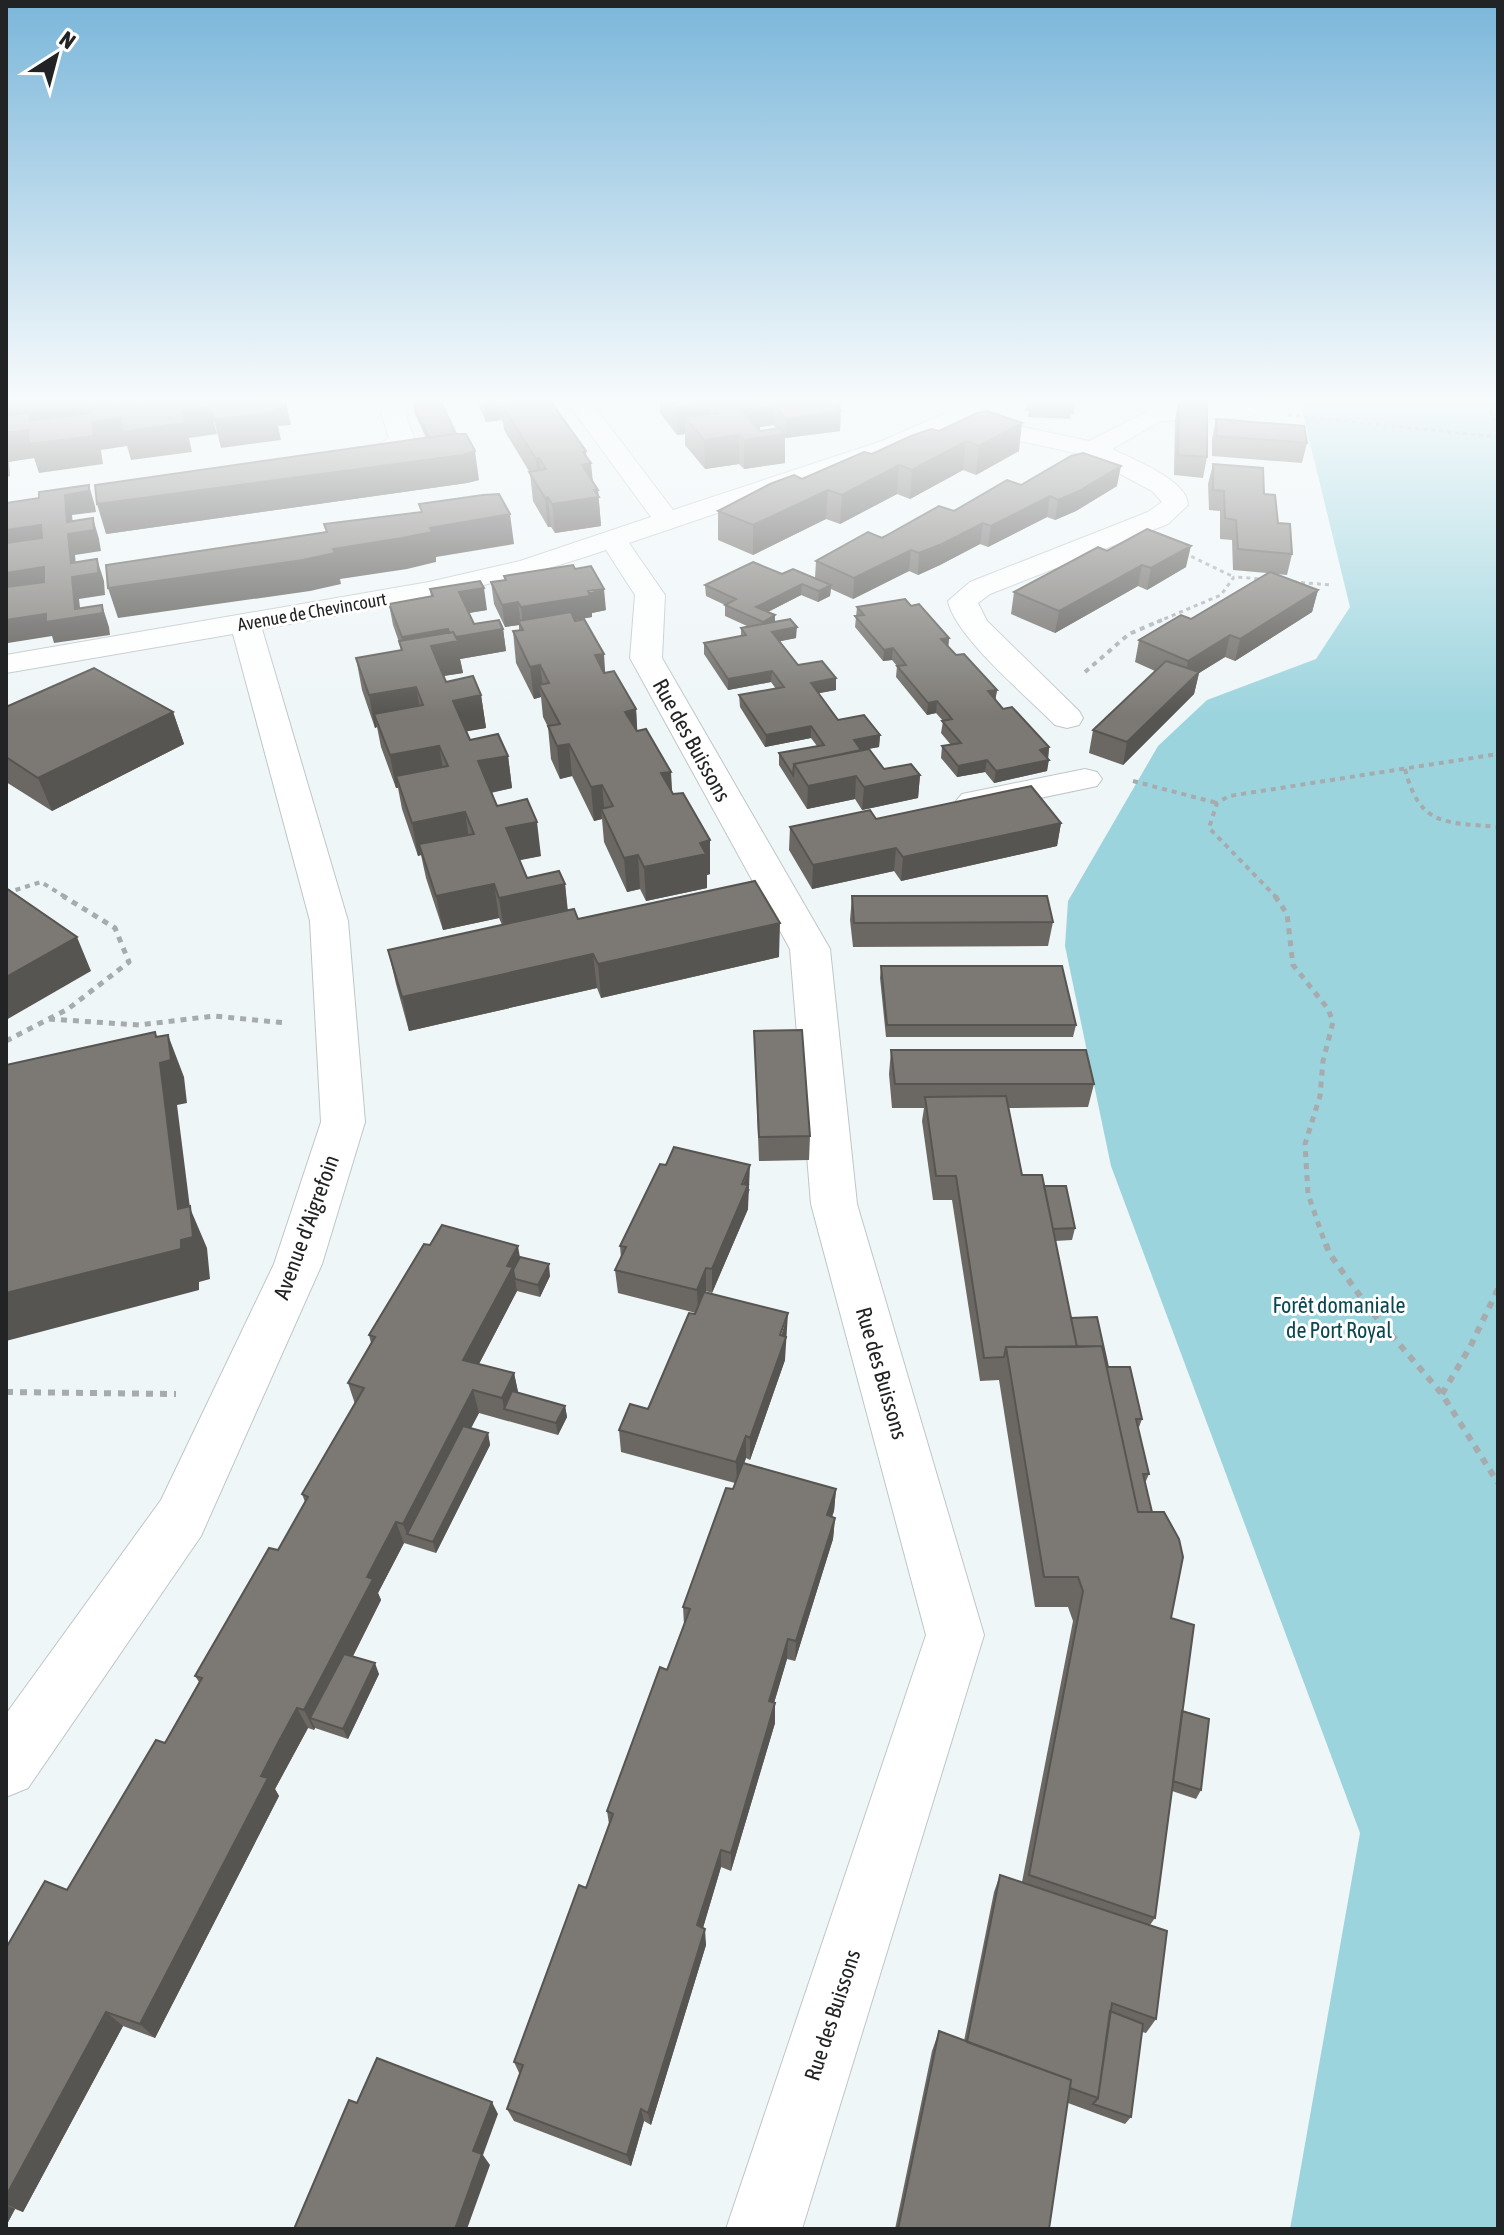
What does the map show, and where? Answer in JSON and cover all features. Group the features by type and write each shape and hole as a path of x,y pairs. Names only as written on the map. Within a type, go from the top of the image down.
{"street":[{"path":"657,506 667,520"},
{"name":"Avenue de Chevincourt","path":"6,664 429,591 529,567 708,506"},
{"path":"1059,710 975,627 963,601 980,588 1158,518 1173,506"},
{"name":"Rue des Buissons","path":"613,539 650,595 646,658 768,844 810,949 834,1204 955,1635 764,2229"},
{"name":"Avenue d'Aigrefoin","path":"6,1766 181,1518 298,1264 343,1122 329,921 246,625"},
{"path":"949,806 1085,779"}],"path":[{"path":"1059,710 1129,634 1221,595 1234,577 1276,581"},
{"path":"1290,582 1332,585"},
{"path":"1498,754 1229,796 1217,803 1209,828 1276,897 1287,914 1293,965 1328,1009 1333,1022 1323,1061 1320,1096 1305,1144 1308,1194 1329,1253 1371,1311 1442,1394 1498,1483"},
{"path":"1405,769 1410,795 1422,812 1438,821 1457,825 1498,827"},
{"path":"1085,779 1142,782 1217,803"},
{"path":"6,893 41,882 115,928 129,962 68,1009 6,1041"},
{"path":"48,1019 139,1025 214,1016 337,1028"},
{"path":"1442,1394 1470,1347 1498,1289"},
{"path":"6,1392 237,1395"}],"green space":[{"name":"Forêt domaniale de Port Royal","path":"1325,506 1498,506 1498,2229 1290,2229 1360,1833 1111,1166 1065,946 1068,901 1158,746 1207,700 1316,659 1350,607"}],"building":[{"path":"6,506 66,506 67,522 93,518 94,530 68,534 71,563 97,559 98,566 98,573 72,577 75,609 102,605 103,613 46,622 46,614 6,620 6,587 44,582 44,567 6,573 6,543 42,538 41,525 6,530"},
{"path":"420,506 506,506 510,514 430,528 432,532 402,538 333,549 335,553 303,560 108,588 106,565 327,532 324,524 422,512"},
{"path":"727,506 793,506 753,525 718,511"},
{"path":"938,506 954,511 962,506 1030,506 991,526 983,523 919,553 911,550 854,578 816,561 868,532 882,538"},
{"path":"1225,506 1276,506 1278,523 1290,524 1292,554 1238,549 1236,520 1225,518"},
{"path":"1147,529 1191,546 1151,568 1142,565 1059,611 1014,592 1098,547 1107,551"},
{"path":"753,562 782,574 793,569 831,585 819,591 802,584 756,607 775,615 763,622 725,605 736,599 705,585"},
{"path":"573,565 575,569 591,566 604,589 588,591 590,596 521,607 518,602 502,605 491,582 506,580 504,576"},
{"path":"1270,572 1318,590 1240,639 1230,635 1188,661 1139,640 1181,615 1191,619"},
{"path":"480,581 484,588 459,592 474,624 499,620 503,629 456,637 448,629 402,637 389,604 433,596 430,589"},
{"path":"905,599 911,606 919,604 949,638 941,639 956,655 964,654 997,690 988,691 1003,709 1012,707 1049,747 1040,750 1049,760 996,771 987,760 958,766 942,746 961,743 942,721 952,719 937,701 928,703 897,666 906,665 893,648 884,650 855,616 864,615 857,607"},
{"path":"571,612 575,621 584,619 604,654 595,655 604,673 614,671 636,709 625,712 637,731 646,729 671,772 661,773 673,794 683,793 710,840 700,843 706,854 644,867 638,855 624,858 601,809 613,806 602,785 591,787 569,744 557,746 548,726 560,724 539,685 549,683 540,665 530,667 513,631 523,630 518,621"},
{"path":"790,619 797,627 772,632 798,665 822,661 836,678 811,683 838,720 864,715 880,735 854,740 861,750 794,764 793,775 779,753 824,745 811,726 766,735 739,695 784,687 772,671 728,679 704,643 746,635 741,628"},
{"path":"453,632 458,641 431,646 446,682 473,676 481,695 453,701 470,740 498,734 508,756 478,761 497,806 527,799 537,822 506,828 527,878 559,871 565,884 499,898 494,884 436,896 419,844 474,834 465,812 412,823 396,776 448,766 439,746 390,755 374,714 423,705 416,687 369,695 356,658 402,650 399,641"},
{"path":"1166,661 1199,672 1127,742 1093,730"},
{"path":"94,668 173,712 38,778 6,757 6,707"},
{"path":"869,749 884,769 911,764 920,775 864,787 856,776 808,786 794,764"},
{"path":"1031,786 1061,823 903,857 896,848 813,865 790,827 870,810 876,819"},
{"path":"755,881 780,923 598,964 593,954 402,997 388,950 574,909 578,919"},
{"path":"6,888 77,937 6,977"},
{"path":"852,896 1047,896 1053,922 854,923"},
{"path":"881,966 1062,966 1076,1025 887,1025"},
{"path":"802,1030 810,1136 759,1137 754,1031"},
{"path":"155,1032 156,1037 168,1035 171,1060 160,1063 178,1209 190,1206 193,1237 181,1240 181,1249 6,1293 6,1065"},
{"path":"891,1050 1086,1050 1094,1084 895,1084"},
{"path":"1006,1096 1022,1175 1042,1175 1077,1347 1006,1347 1004,1357 984,1358 956,1176 936,1176 925,1097"},
{"path":"674,1147 750,1165 742,1184 748,1185 712,1269 706,1268 697,1290 615,1270 626,1247 620,1246 660,1164 666,1165"},
{"path":"1044,1186 1066,1186 1075,1228 1053,1229"},
{"path":"442,1225 518,1246 507,1266 513,1267 463,1360 514,1373 502,1398 473,1390 403,1524 396,1522 367,1577 373,1579 304,1710 297,1708 279,1741 261,1776 268,1778 140,2024 106,2012 6,2196 6,1948 45,1881 67,1890 156,1740 165,1743 202,1678 195,1676 269,1548 278,1550 308,1497 302,1494 364,1388 348,1383 375,1337 369,1335 424,1244 430,1245"},
{"path":"520,1257 549,1264 538,1285 515,1279 513,1270"},
{"path":"704,1292 788,1313 780,1335 786,1337 750,1438 746,1436 736,1462 619,1430 630,1404 648,1409 689,1313 695,1314"},
{"path":"1097,1317 1108,1367 1130,1367 1142,1419 1136,1419 1149,1474 1143,1474 1152,1512 1138,1512 1102,1346 1077,1347 1071,1318"},
{"path":"1102,1346 1138,1512 1164,1512 1179,1539 1183,1557 1171,1618 1194,1625 1155,1918 1029,1875 1083,1591 1078,1577 1044,1577 1006,1347"},
{"path":"512,1391 565,1406 556,1423 504,1409"},
{"path":"463,1426 488,1433 433,1542 407,1534"},
{"path":"743,1463 836,1489 827,1515 835,1518 796,1641 788,1639 769,1701 775,1703 731,1853 721,1850 697,1925 705,1929 648,2113 641,2109 627,2155 507,2109 523,2065 514,2062 579,1885 586,1888 613,1814 607,1811 660,1667 667,1670 690,1609 683,1607 726,1488 733,1489"},
{"path":"344,1654 375,1663 343,1729 310,1718"},
{"path":"1182,1711 1209,1719 1201,1790 1173,1781"},
{"path":"1000,1875 1167,1931 1156,2019 1112,2003 1098,2098 1070,2088 1071,2080 967,2042"},
{"path":"1110,2011 1143,2024 1131,2117 1093,2104 1098,2098"},
{"path":"939,2031 1071,2080 1049,2229 898,2229"},
{"path":"377,2058 492,2102 473,2151 482,2154 455,2229 294,2229 349,2100 357,2103"}]}
